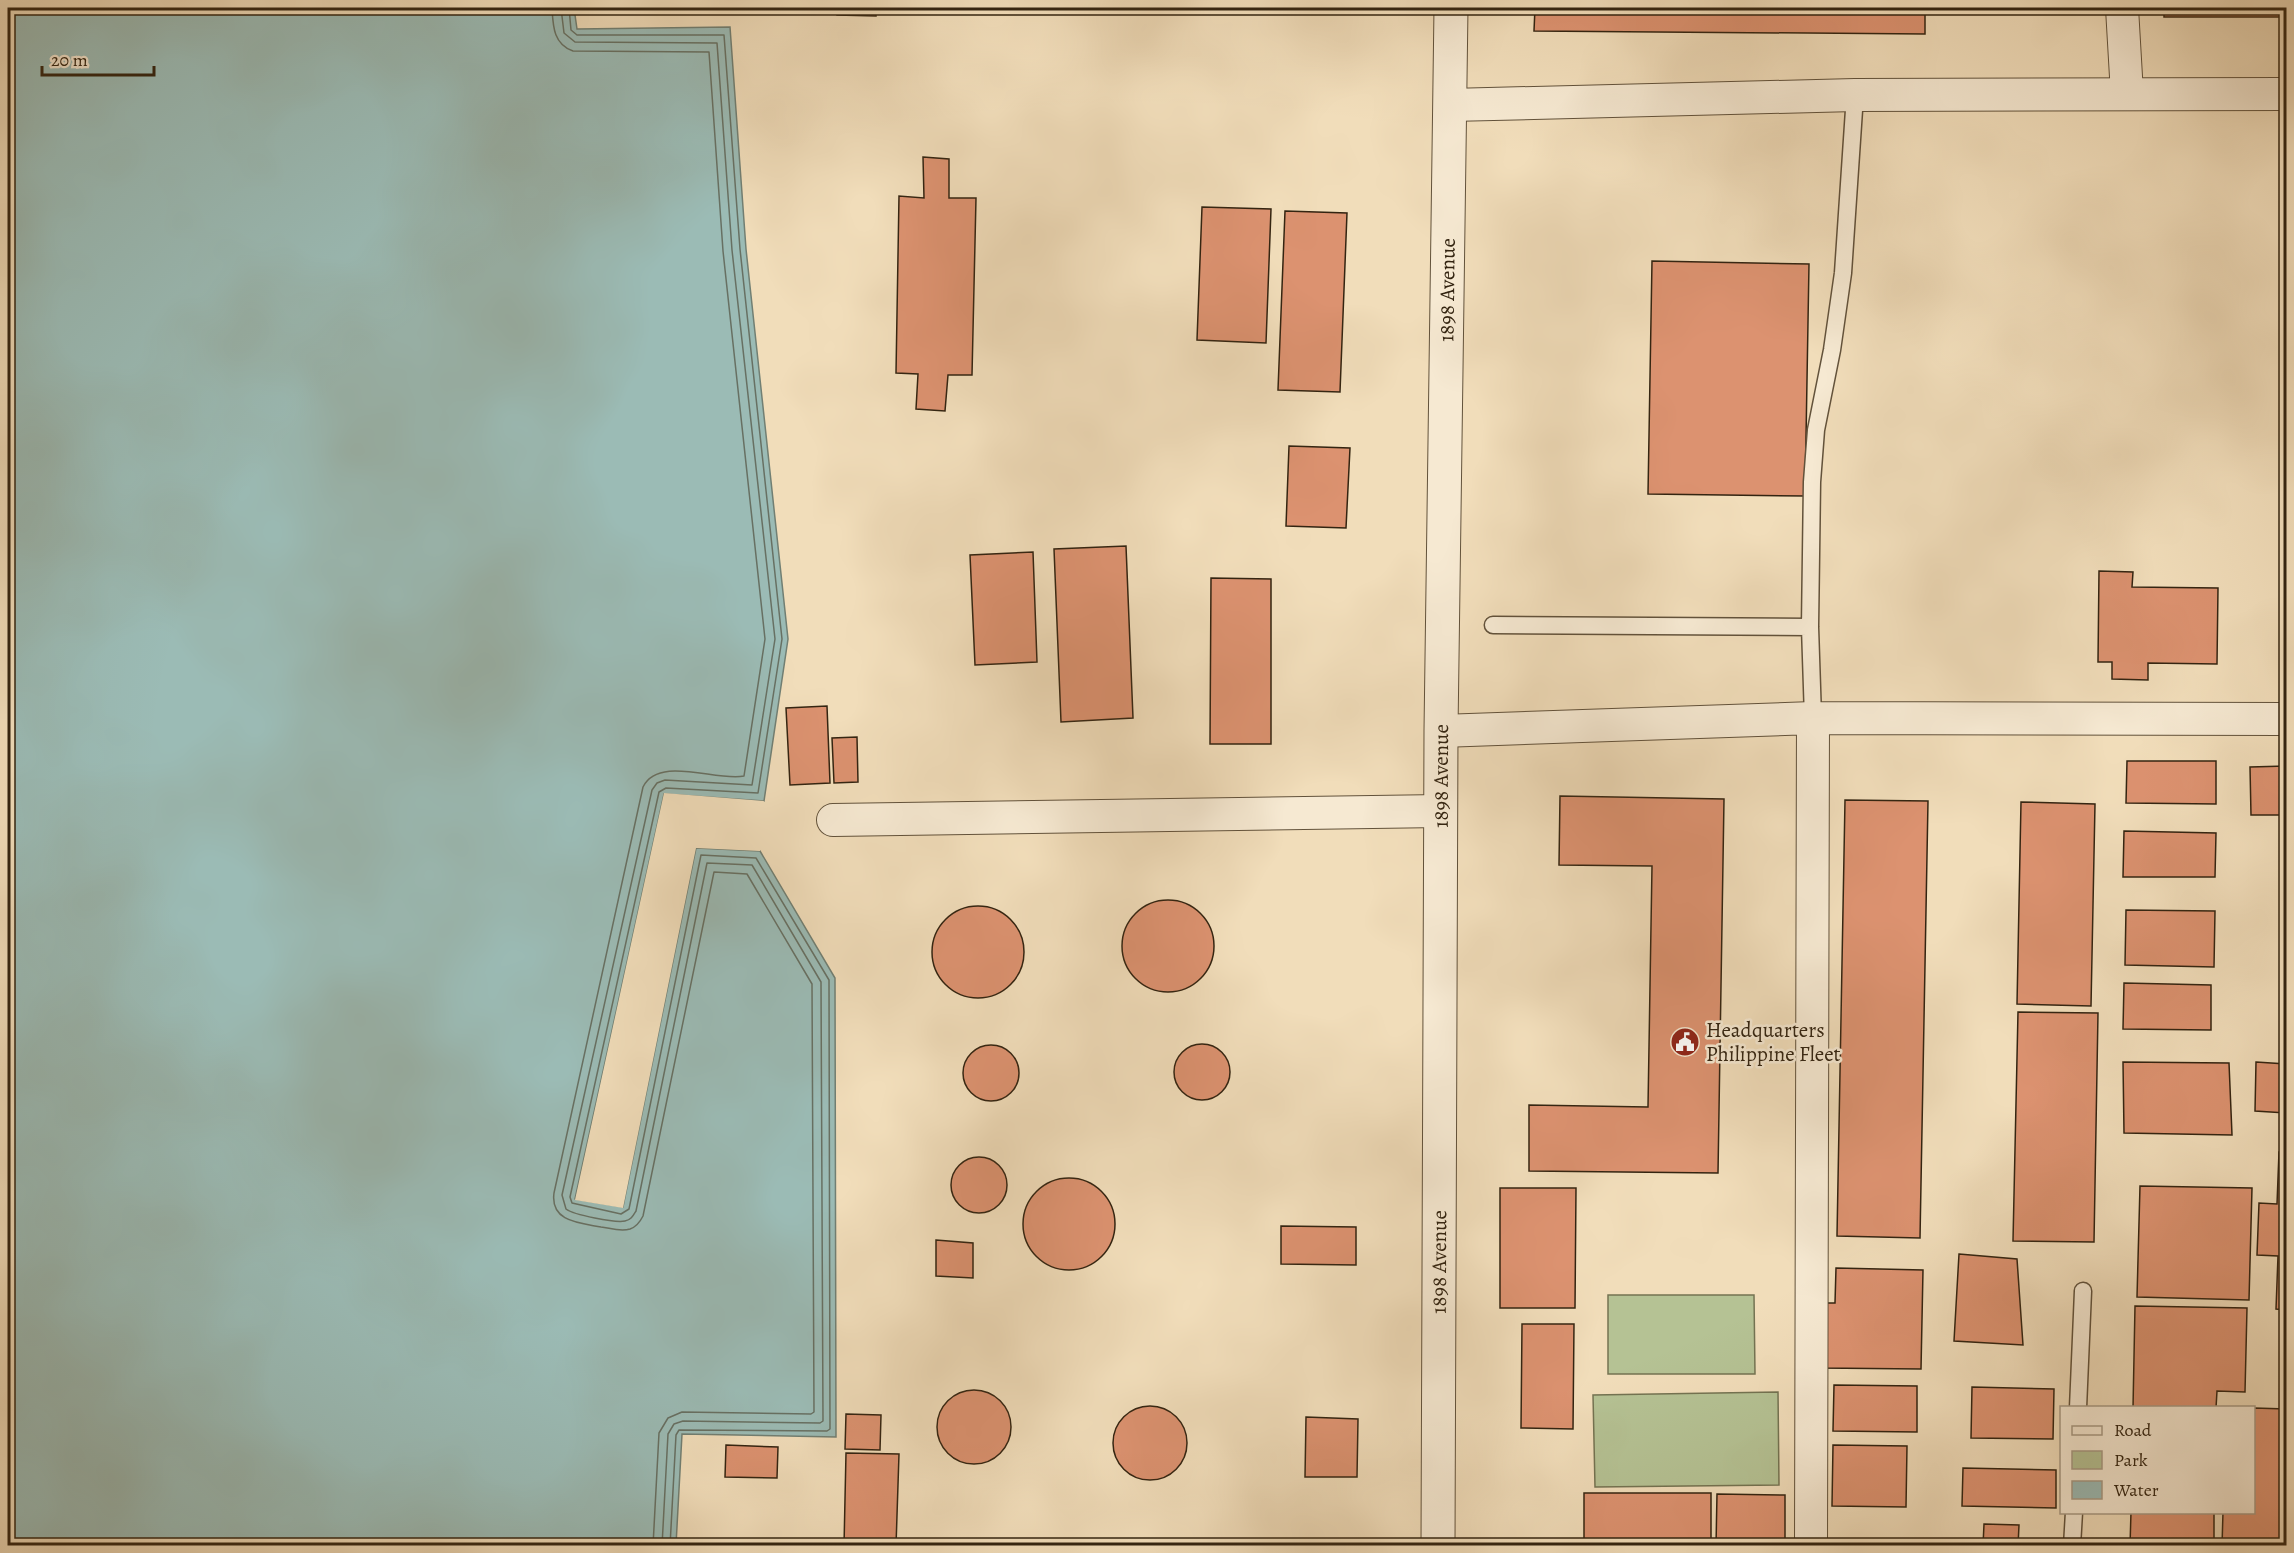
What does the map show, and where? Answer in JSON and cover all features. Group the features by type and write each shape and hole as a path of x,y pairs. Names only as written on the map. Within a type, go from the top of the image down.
{"street":[{"name":"1898 Avenue","path":"1438,1545 1441,810 1451,8"},
{"path":"2122,8 2127,94"},
{"path":"1450,105 1855,95 2286,94"},
{"path":"1442,730 1813,718 2286,719"},
{"path":"1811,1545 1813,718"},
{"path":"833,820 1441,810"}],"lane":[{"path":"1813,718 1810,627 1812,482 1816,430 1832,350 1843,273 1855,95"},
{"path":"1493,625 1810,627"},
{"path":"2078,1406 2083,1291"},
{"path":"2072,1545 2074,1514"}],"green space":[{"path":"1608,1295 1754,1295 1755,1374 1608,1374"},
{"path":"1778,1392 1779,1485 1595,1487 1593,1395"}],"water":[{"path":"8,8 574,8 577,29 730,27 746,249 788,639 764,801 664,794 575,1199 623,1207 696,848 760,851 835,978 836,1437 682,1434 676,1545 8,1546"}],"pier":[{"path":"664,793 764,801 763,804 667,797 579,1197 621,1204 693,846 760,848 760,851 696,848 623,1208 575,1200"}],"building":[{"path":"837,8 876,8 876,16 837,15"},
{"path":"898,8 949,8 949,14 898,13"},
{"path":"990,8 1076,8 1075,11"},
{"path":"1535,8 1925,8 1925,34 1534,31"},
{"path":"1975,8 2064,8 2064,9"},
{"path":"2164,8 2280,8 2280,17 2164,17"},
{"path":"923,157 949,159 949,198 976,198 972,375 948,375 945,411 916,409 918,374 896,373 899,196 924,198"},
{"path":"1202,207 1271,209 1266,343 1197,340"},
{"path":"1285,211 1347,213 1340,392 1278,390"},
{"path":"1652,261 1809,264 1805,496 1648,494"},
{"path":"1289,446 1350,448 1346,528 1286,526"},
{"path":"1126,546 1133,718 1061,722 1054,549"},
{"path":"1033,552 1037,662 975,665 970,555"},
{"path":"2099,571 2133,572 2132,587 2218,588 2217,664 2148,663 2148,680 2112,679 2112,662 2098,662"},
{"path":"1211,578 1271,579 1271,744 1210,744"},
{"path":"827,706 830,783 790,785 786,708"},
{"path":"857,737 858,782 834,783 832,738"},
{"path":"2127,761 2216,761 2216,804 2126,803"},
{"path":"2286,766 2286,815 2251,815 2250,767"},
{"name":"Headquarters Philippine Fleet","path":"1560,796 1724,799 1718,1173 1529,1171 1529,1105 1648,1107 1652,866 1559,865"},
{"path":"1845,800 1928,801 1920,1238 1837,1236"},
{"path":"2021,802 2095,804 2091,1006 2017,1004"},
{"path":"2124,831 2216,833 2215,877 2123,877"},
{"path":"1159,900 1177,900 1194,907 1207,920 1214,937 1214,955 1207,972 1194,985 1177,992 1159,992 1142,985 1129,972 1122,955 1122,937 1129,920 1142,907"},
{"path":"969,906 987,906 1004,913 1017,926 1024,943 1024,961 1017,978 1004,991 987,998 969,998 952,991 939,978 932,961 932,943 939,926 952,913"},
{"path":"2126,910 2215,911 2214,967 2125,965"},
{"path":"2283,978 2286,978 2286,1041 2281,1042"},
{"path":"2124,983 2211,985 2211,1030 2123,1029"},
{"path":"2018,1012 2098,1013 2094,1242 2013,1241"},
{"path":"1197,1044 1207,1044 1222,1052 1228,1061 1230,1072 1228,1083 1222,1092 1207,1100 1197,1100 1186,1095 1179,1088 1174,1077 1174,1067 1179,1056 1186,1049"},
{"path":"985,1045 997,1045 1011,1053 1019,1067 1017,1084 1011,1093 997,1101 985,1101 968,1089 963,1079 963,1067 975,1050"},
{"path":"2123,1062 2229,1063 2232,1135 2124,1133"},
{"path":"2256,1062 2286,1064 2286,1113 2255,1111"},
{"path":"2279,1152 2286,1152 2286,1310 2276,1309 2278,1256 2257,1255 2259,1203 2277,1204"},
{"path":"979,1157 999,1165 1007,1185 999,1205 979,1213 959,1205 951,1185 959,1165"},
{"path":"1069,1178 1087,1181 1102,1191 1112,1206 1115,1224 1112,1242 1102,1257 1087,1267 1069,1270 1051,1267 1036,1257 1026,1242 1023,1224 1026,1206 1036,1191 1051,1181"},
{"path":"2140,1186 2252,1188 2249,1300 2137,1297"},
{"path":"1500,1188 1576,1188 1575,1308 1500,1308"},
{"path":"1281,1226 1356,1227 1356,1265 1281,1264"},
{"path":"936,1240 973,1243 973,1278 936,1276"},
{"path":"1959,1254 2017,1259 2023,1345 1954,1341"},
{"path":"1836,1268 1923,1270 1921,1369 1820,1368 1821,1303 1835,1303"},
{"path":"2135,1306 2247,1308 2245,1392 2217,1391 2216,1406 2133,1406"},
{"path":"1522,1324 1574,1324 1573,1429 1521,1428"},
{"path":"1834,1385 1917,1386 1917,1432 1833,1431"},
{"path":"1972,1387 2054,1389 2053,1439 1971,1438"},
{"path":"967,1390 981,1390 995,1396 1005,1406 1011,1420 1011,1434 1005,1448 995,1458 981,1464 967,1464 953,1458 943,1448 937,1434 937,1420 943,1406 953,1396"},
{"path":"1143,1406 1157,1406 1171,1412 1181,1422 1187,1436 1187,1450 1181,1464 1171,1474 1157,1480 1143,1480 1129,1474 1119,1464 1113,1450 1113,1436 1119,1422 1129,1412"},
{"path":"2255,1408 2286,1409 2286,1546 2222,1546 2223,1514 2255,1514"},
{"path":"846,1414 881,1415 880,1450 845,1449"},
{"path":"1306,1417 1358,1419 1357,1477 1305,1477"},
{"path":"726,1445 778,1447 777,1478 725,1477"},
{"path":"1833,1445 1907,1446 1906,1507 1832,1506"},
{"path":"846,1453 899,1454 896,1546 844,1546"},
{"path":"1963,1468 2056,1470 2056,1508 1962,1506"},
{"path":"1584,1493 1711,1493 1711,1546 1584,1546"},
{"path":"1717,1494 1785,1495 1785,1546 1716,1546"},
{"path":"2131,1514 2214,1514 2214,1546 2130,1546"},
{"path":"1984,1524 2019,1525 2018,1546 1983,1546"}],"place":[{"name":"Headquarters Philippine Fleet","path":"1685,1042"}]}
